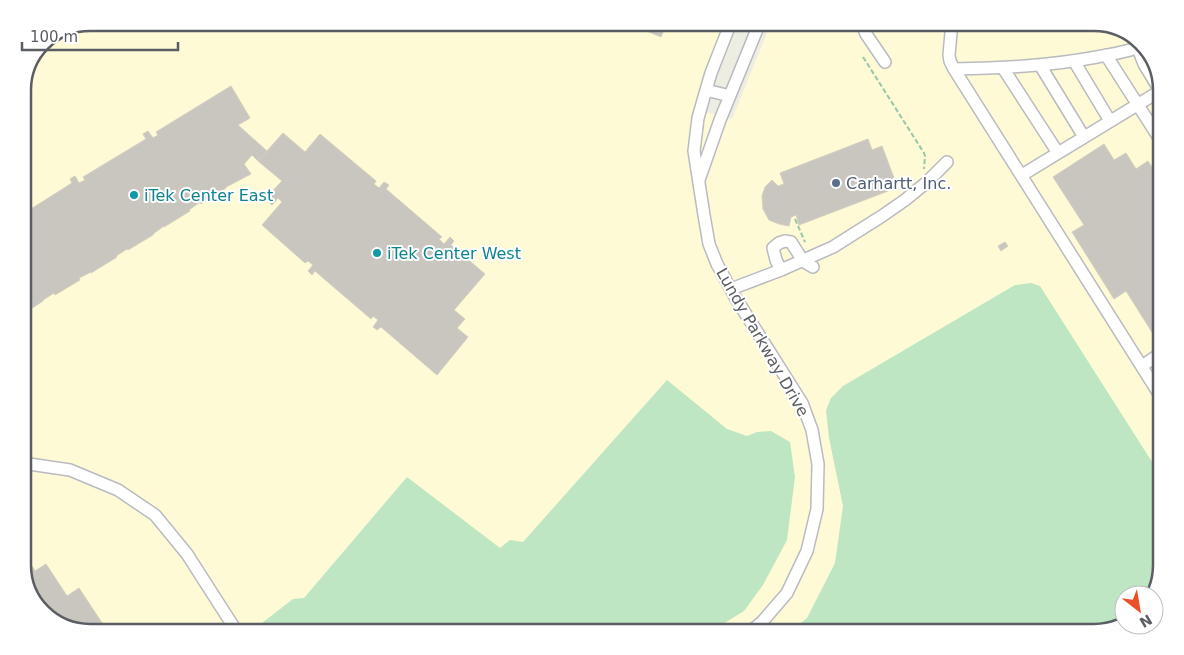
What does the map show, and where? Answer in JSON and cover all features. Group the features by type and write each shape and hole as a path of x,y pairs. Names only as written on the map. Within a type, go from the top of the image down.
{"street":[{"name":"Lundy Parkway Drive","path":"727,31 711,73 698,118 694,151 709,244 717,264 731,289 802,404 812,430 818,464 817,509 807,551 787,593 760,624"},
{"name":"Lundy Parkway Drive","path":"699,182 720,120 756,31"},
{"path":"865,31 885,62"},
{"path":"951,31 949,55 954,69 1153,383"},
{"path":"954,69 1003,68 1074,61 1106,55 1133,46"},
{"path":"1106,55 1153,129"},
{"path":"1142,56 1151,75"},
{"path":"1074,61 1110,121"},
{"path":"1040,65 1084,137"},
{"path":"1003,68 1058,153"},
{"path":"706,90 730,96"},
{"path":"1022,175 1153,96"},
{"path":"731,289 781,270 808,264 882,216 927,182 947,162"},
{"path":"781,270 773,248 785,241 791,242 808,264"},
{"path":"1142,366 1153,359"},
{"path":"31,464 70,470 118,490 155,515 188,554 232,624"}],"path":[{"path":"863,57 924,153 923,172"},
{"path":"795,219 805,243"}],"shaded area":[{"path":"90,31 724,31 694,109 732,119 768,31 1094,31 1120,37 1138,51 1147,64 1153,87 1153,564 1150,584 1114,585 1114,620 1094,624 90,624 64,618 46,604 37,591 31,568 31,87 37,64 43,54 61,39 79,32"}],"green space":[{"path":"1031,283 1040,286 1153,463 1153,564 1150,585 1114,585 1114,620 1094,624 800,624 807,618 835,563 843,506 829,438 826,410 831,398 843,386 1015,285"},
{"path":"667,380 727,429 747,436 757,432 771,431 790,442 795,477 787,540 763,585 744,611 723,624 262,624 293,599 304,598 407,477 500,548 510,540 523,542"}],"building":[{"path":"647,31 663,31 661,37"},
{"name":"iTek Center East","path":"231,86 250,118 238,125 267,151 258,161 252,155 244,164 251,174 226,187 201,204 200,202 190,211 164,226 153,235 127,249 91,273 79,278 80,280 55,295 54,293 31,309 31,209 72,183 70,179 75,176 79,183 85,180 83,177 146,139 143,134 148,131 153,138 158,135 156,132"},
{"name":"iTek Center West","path":"283,133 305,152 320,134 376,181 374,184 379,188 384,182 389,185 386,189 442,237 439,239 444,244 450,237 454,241 451,245 485,274 454,310 465,319 457,328 468,337 437,375 381,327 377,330 373,327 378,320 373,316 371,319 315,271 312,275 308,271 313,265 308,261 305,263 262,225 282,202 278,198 272,205 265,199 282,181 258,161"},
{"path":"868,139 872,150 882,146 894,178 884,182 888,191 799,225 796,215 791,217 789,226 769,220 763,209 762,196 765,187 772,180 778,186 784,184 780,173"},
{"path":"1104,144 1114,160 1126,153 1136,169 1148,161 1153,169 1153,334 1126,291 1114,299 1072,232 1084,225 1053,177"},
{"path":"1005,242 1008,246 1001,251 998,246"},
{"path":"46,564 67,596 79,588 103,624 71,621 51,609 37,591 32,576 31,565 35,571"}],"place":[{"name":"Carhartt, Inc.","path":"836,183"},
{"name":"iTek Center East","path":"134,195"},
{"name":"iTek Center West","path":"377,253"}]}
